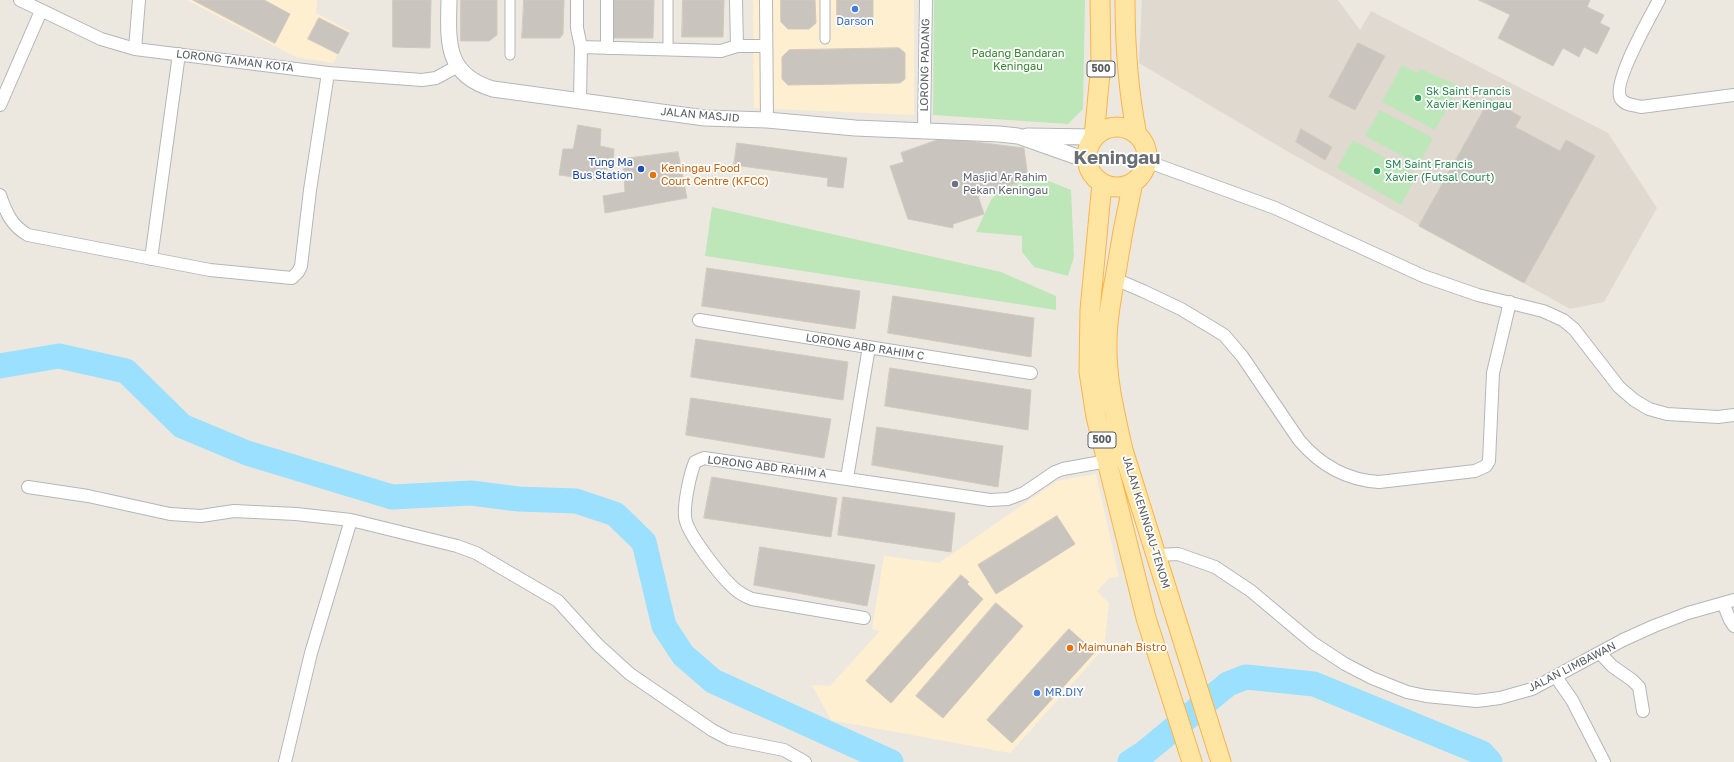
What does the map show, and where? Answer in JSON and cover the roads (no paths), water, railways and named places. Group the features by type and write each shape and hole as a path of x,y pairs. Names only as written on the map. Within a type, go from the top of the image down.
{"main road":[{"name":"500","path":"1086,160 1090,144 1094,137 1101,63 1100,0"},
{"name":"500","path":"1125,0 1126,55 1131,104 1137,135 1143,142 1146,151 1146,161 1142,173 1133,182"},
{"path":"1094,137 1102,131 1115,127 1129,130 1137,135"},
{"path":"1086,160 1091,173 1102,183 1118,187 1133,182"},
{"name":"JALAN KENINGAU-TENOM","path":"1133,182 1121,235 1109,307 1107,342 1108,372 1112,404 1123,450 1192,671 1210,722 1221,762"},
{"name":"JALAN KENINGAU-TENOM","path":"1102,183 1090,310 1089,372 1096,417 1146,618 1191,758"}],"street":[{"name":"LORONG TAMAN KOTA","path":"20,0 101,39 135,50 328,72 422,80 436,78 458,66"},
{"path":"135,50 139,0"},
{"name":"JALAN MASJID","path":"449,0 448,38 452,54 458,66 479,84 493,89 705,118 767,120 855,128 924,130 1018,136"},
{"path":"510,0 510,55"},
{"path":"577,0 577,28 580,47 580,100"},
{"path":"607,0 607,48"},
{"path":"668,0 668,50"},
{"path":"736,0 737,46"},
{"path":"766,0 767,120"},
{"path":"825,0 825,39"},
{"name":"LORONG PADANG","path":"924,130 926,0"},
{"path":"1659,0 1626,65 1619,84 1619,95 1622,100 1626,104 1640,107 1734,95"},
{"path":"0,105 41,11"},
{"path":"580,47 721,51 737,46 766,46"},
{"path":"151,259 179,54"},
{"path":"0,195 6,213 12,223 28,235 41,239 210,270 286,279 294,277 301,266 310,190 328,72"},
{"path":"1018,136 1043,135 1094,137"},
{"path":"1018,136 1086,160"},
{"path":"1146,161 1275,208 1423,276 1478,295 1543,310 1563,320 1574,329 1619,387 1634,400 1649,409 1667,414 1718,417 1734,415"},
{"path":"1114,279 1143,291 1181,310 1224,335 1242,356 1299,440 1309,452 1318,460 1336,471 1367,482 1386,482 1475,471 1486,466 1489,461 1491,446 1493,373 1510,302"},
{"name":"LORONG ABD RAHIM C","path":"699,320 1031,373"},
{"path":"847,478 869,347"},
{"name":"LORONG ABD RAHIM A","path":"864,618 752,599 738,592 724,579 689,530 685,516 691,471 695,462 704,458 994,500 1008,498 1024,493 1059,471 1107,461"},
{"path":"28,487 88,496 170,514 201,516 234,511 296,514 351,520 457,546 476,553 558,601 598,645 630,674 696,720 729,739 784,750 805,762"},
{"path":"285,762 311,653 351,520"},
{"name":"JALAN LIMBAWAN","path":"1156,555 1178,554 1215,567 1252,591 1313,643 1332,656 1372,678 1407,692 1426,696 1477,702 1500,698 1532,689 1654,626 1688,613 1729,602"},
{"path":"1729,602 1730,620 1734,626"},
{"path":"1600,653 1612,666 1632,680 1639,687 1643,711"},
{"path":"1556,677 1572,700 1604,762"}],"waterway":[{"path":"0,366 59,356 126,371 182,426 247,453 392,497 471,493 518,499 576,501 615,514 644,542 664,626 683,655 713,681 891,762"},
{"path":"1130,762 1143,754 1228,684 1246,677 1314,684 1482,753 1490,762"}],"place":[{"name":"Darson","path":"855,9"},
{"name":"Sk Saint Francis Xavier Keningau","path":"1418,98"},
{"name":"Tung Ma Bus Station","path":"641,169"},
{"name":"SM Saint Francis Xavier (Futsal Court)","path":"1377,171"},
{"name":"Keningau Food Court Centre (KFCC)","path":"653,175"},
{"name":"Masjid Ar Rahim Pekan Keningau","path":"955,184"},
{"name":"Maimunah Bistro","path":"1070,648"},
{"name":"MR.DIY","path":"1037,693"}],"district":[{"name":"Keningau","path":"1117,158"}],"park label":[{"name":"Padang Bandaran Keningau","path":"1018,60"}]}
